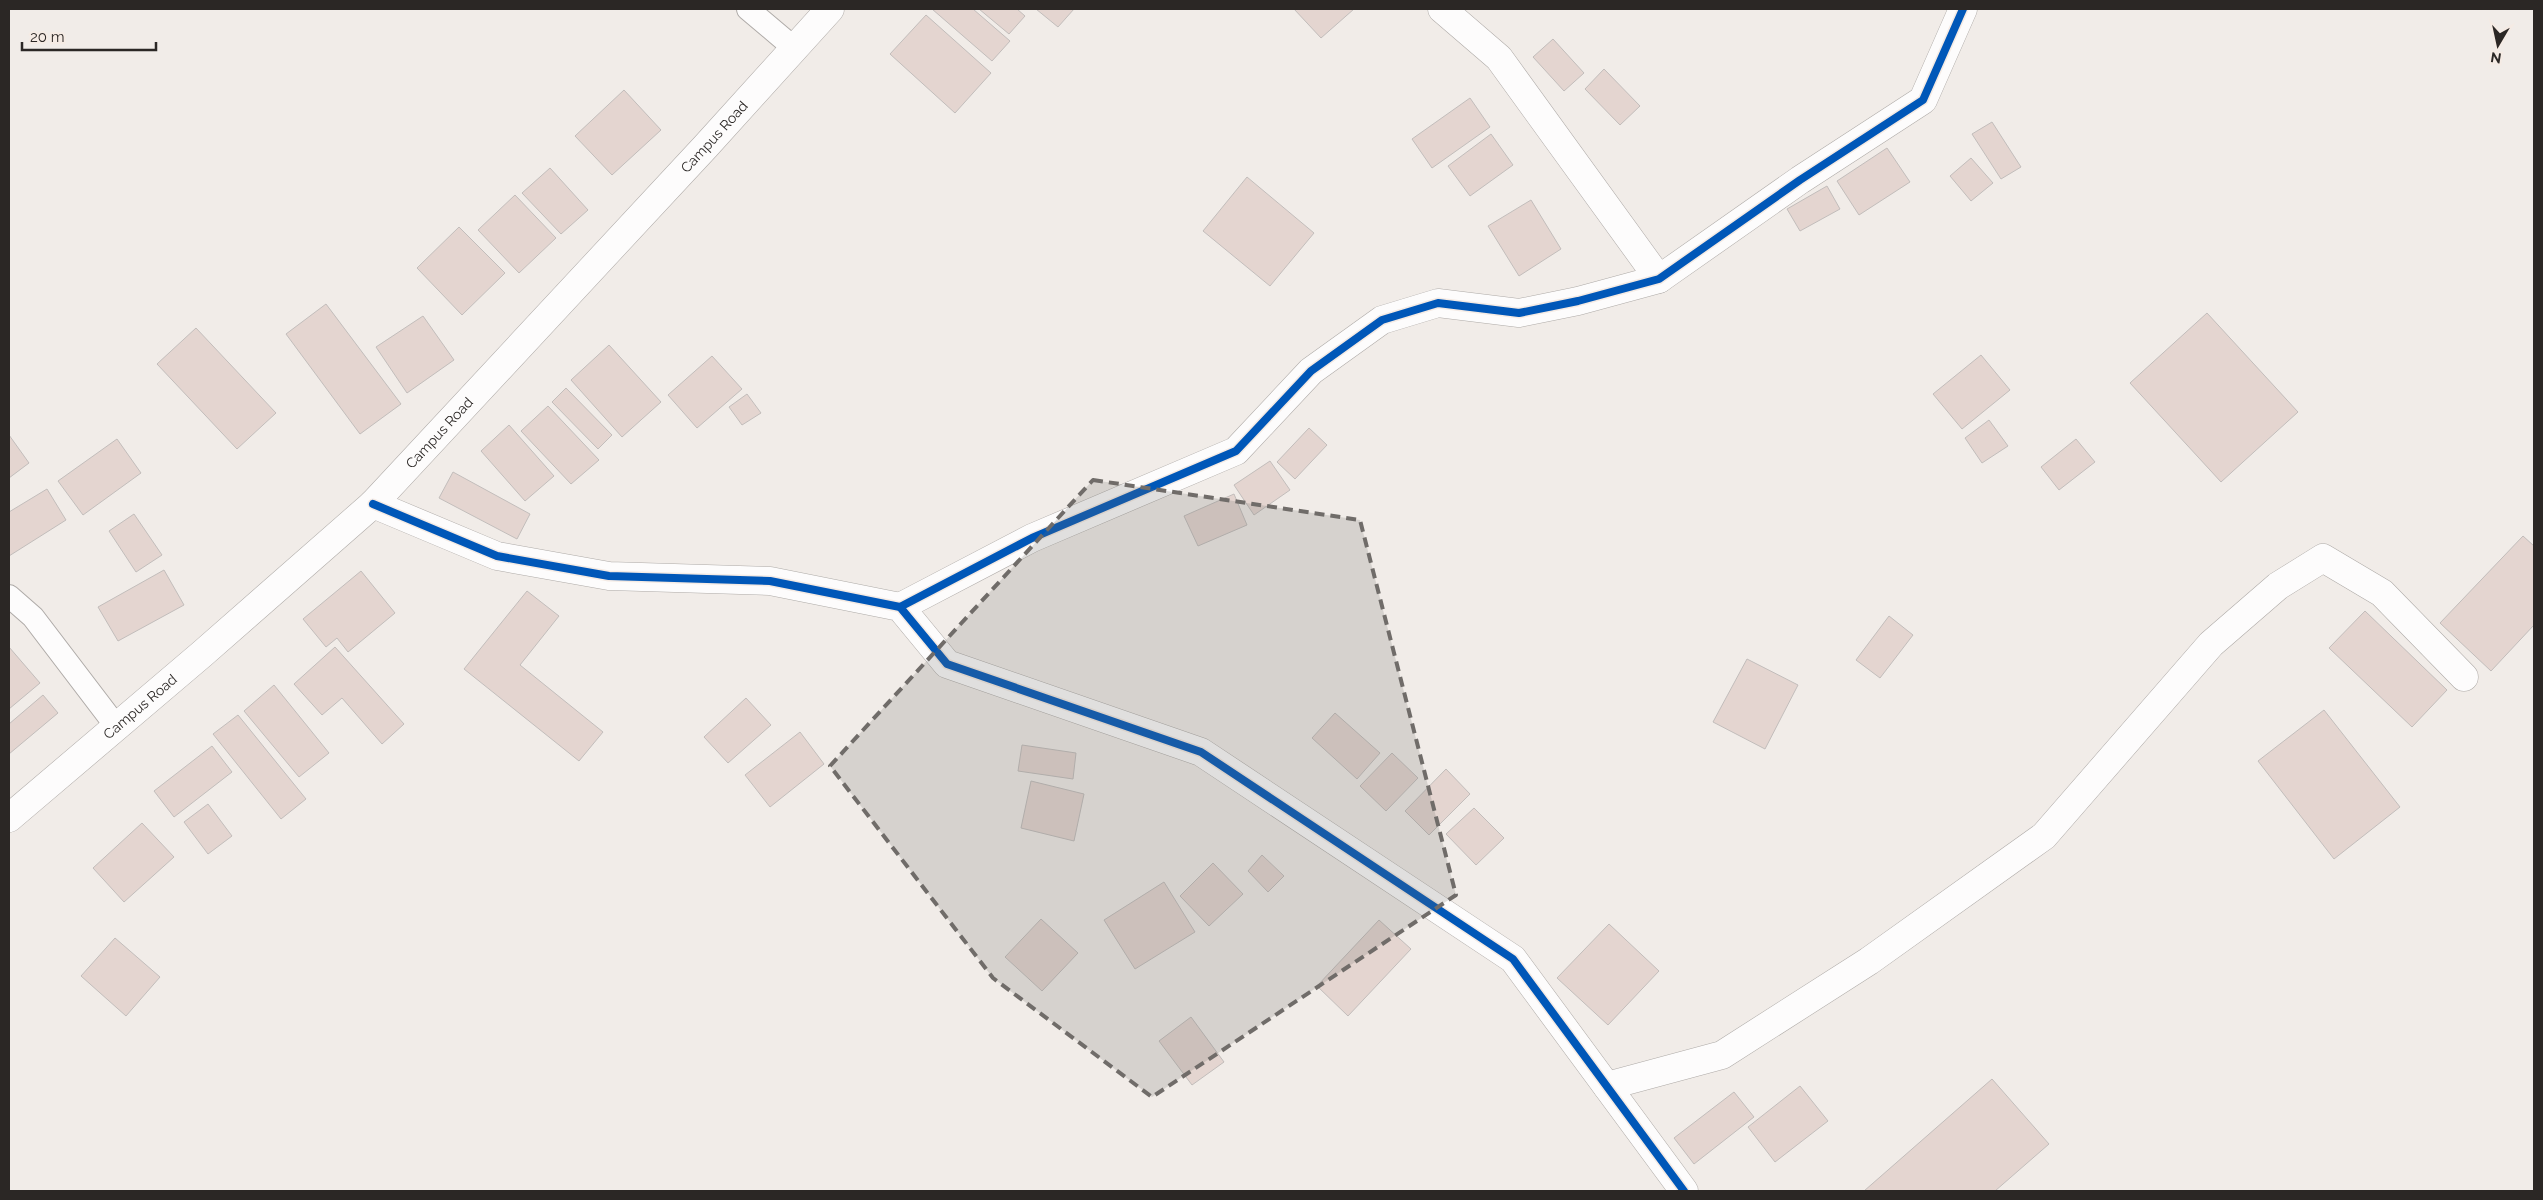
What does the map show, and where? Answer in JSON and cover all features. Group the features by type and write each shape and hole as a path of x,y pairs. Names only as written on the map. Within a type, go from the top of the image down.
{"street":[{"name":"Campus Road","path":"9,818 373,504 830,9"},
{"path":"1442,9 1499,58 1659,279"},
{"path":"373,504 497,556 609,576 770,581 900,607 1032,538 1236,451 1311,371 1382,320 1438,303 1519,313 1578,301 1659,279 1800,180 1922,100 1963,9"},
{"path":"1607,1086 1722,1055 1869,960 2044,836 2211,644 2278,586 2323,558 2382,593 2464,677"},
{"path":"900,607 947,664 1201,752 1513,959 1684,1191"}],"lane":[{"path":"748,9 794,48"},
{"path":"9,596 33,617 116,726"}],"highlighted area":[{"path":"1093,480 1360,520 1456,895 1152,1097 993,978 830,766"}],"building":[{"path":"932,9 973,9 1010,41 992,61"},
{"path":"979,9 1017,9 1025,16 1009,34"},
{"path":"1036,9 1074,9 1058,27"},
{"path":"1294,9 1354,9 1321,38"},
{"path":"926,15 991,73 955,113 890,54"},
{"path":"1553,39 1584,73 1564,91 1533,57"},
{"path":"1604,69 1640,106 1620,125 1585,89"},
{"path":"624,90 661,130 612,175 575,136"},
{"path":"1470,98 1490,127 1432,168 1412,139"},
{"path":"1992,122 2021,167 2001,179 1972,134"},
{"path":"1491,134 1513,165 1470,196 1448,166"},
{"path":"1887,148 1910,182 1859,215 1837,181"},
{"path":"1971,158 1993,183 1971,201 1950,176"},
{"path":"550,168 588,210 561,234 522,193"},
{"path":"1247,177 1314,233 1270,286 1203,231"},
{"path":"1827,186 1840,209 1800,231 1787,209"},
{"path":"515,195 556,238 519,273 478,230"},
{"path":"1531,200 1561,249 1519,276 1488,226"},
{"path":"459,227 505,273 462,315 417,268"},
{"path":"326,304 401,404 360,434 286,334"},
{"path":"2207,313 2298,412 2221,482 2130,383"},
{"path":"423,316 454,360 407,393 376,347"},
{"path":"196,328 276,413 237,449 157,364"},
{"path":"609,345 661,402 622,437 571,380"},
{"path":"1981,355 2010,390 1962,429 1933,394"},
{"path":"712,356 742,389 697,428 668,395"},
{"path":"566,388 612,435 598,449 552,402"},
{"path":"747,394 761,413 742,425 729,407"},
{"path":"548,406 599,460 571,484 521,431"},
{"path":"1989,420 2008,446 1982,463 1965,438"},
{"path":"509,425 554,476 525,501 481,451"},
{"path":"1309,428 1327,445 1295,479 1277,462"},
{"path":"9,435 29,463 9,478"},
{"path":"117,439 141,473 83,515 58,481"},
{"path":"2076,439 2095,462 2059,490 2041,467"},
{"path":"1270,461 1290,490 1254,515 1234,485"},
{"path":"453,472 530,514 517,539 439,498"},
{"path":"47,489 66,520 9,556 9,512"},
{"path":"1234,494 1247,525 1198,546 1184,516"},
{"path":"134,514 162,555 136,572 109,531"},
{"path":"2523,536 2534,546 2534,625 2491,671 2440,623"},
{"path":"164,570 184,605 118,641 98,607"},
{"path":"361,571 395,613 348,652 337,638 326,647 303,619"},
{"path":"527,591 559,616 520,665 603,732 579,761 464,669"},
{"path":"2365,611 2447,690 2412,727 2329,648"},
{"path":"1889,616 1913,635 1880,678 1856,660"},
{"path":"9,647 40,683 9,709"},
{"path":"335,647 404,724 382,744 342,698 322,715 294,684"},
{"path":"1747,659 1798,685 1765,749 1713,722"},
{"path":"274,685 329,753 299,777 244,711"},
{"path":"43,695 58,713 9,754 9,724"},
{"path":"746,698 771,725 728,763 704,737"},
{"path":"2324,710 2400,807 2334,859 2258,761"},
{"path":"1335,713 1380,753 1357,779 1312,738"},
{"path":"238,715 306,799 281,819 213,734"},
{"path":"800,732 824,764 770,807 745,775"},
{"path":"1022,745 1076,753 1073,779 1018,771"},
{"path":"212,746 232,772 174,817 154,791"},
{"path":"1392,753 1418,778 1386,811 1360,786"},
{"path":"1446,769 1470,794 1429,835 1405,811"},
{"path":"1031,781 1084,794 1074,841 1021,828"},
{"path":"208,804 232,836 208,854 184,822"},
{"path":"1474,808 1504,838 1476,865 1446,834"},
{"path":"142,823 174,857 124,902 93,868"},
{"path":"1262,855 1284,876 1268,892 1248,871"},
{"path":"1213,863 1243,894 1209,926 1180,896"},
{"path":"1164,882 1195,932 1135,969 1104,920"},
{"path":"1041,919 1078,953 1042,991 1005,957"},
{"path":"1379,920 1411,949 1348,1016 1317,986"},
{"path":"1609,924 1659,971 1608,1025 1557,978"},
{"path":"115,938 160,977 126,1016 81,976"},
{"path":"1191,1017 1224,1062 1192,1085 1159,1041"},
{"path":"1992,1079 2049,1144 1995,1191 1864,1191"},
{"path":"1800,1086 1828,1121 1775,1162 1748,1127"},
{"path":"1734,1092 1754,1117 1694,1164 1674,1138"}],"cycle path":[{"path":"900,607 1032,538 1236,451 1311,371 1382,320 1438,303 1519,313 1578,301 1659,279 1800,180 1923,100 1963,9"},
{"path":"373,504 497,556 609,576 770,581 900,607 947,664 1201,752 1513,959 1684,1191"}]}
